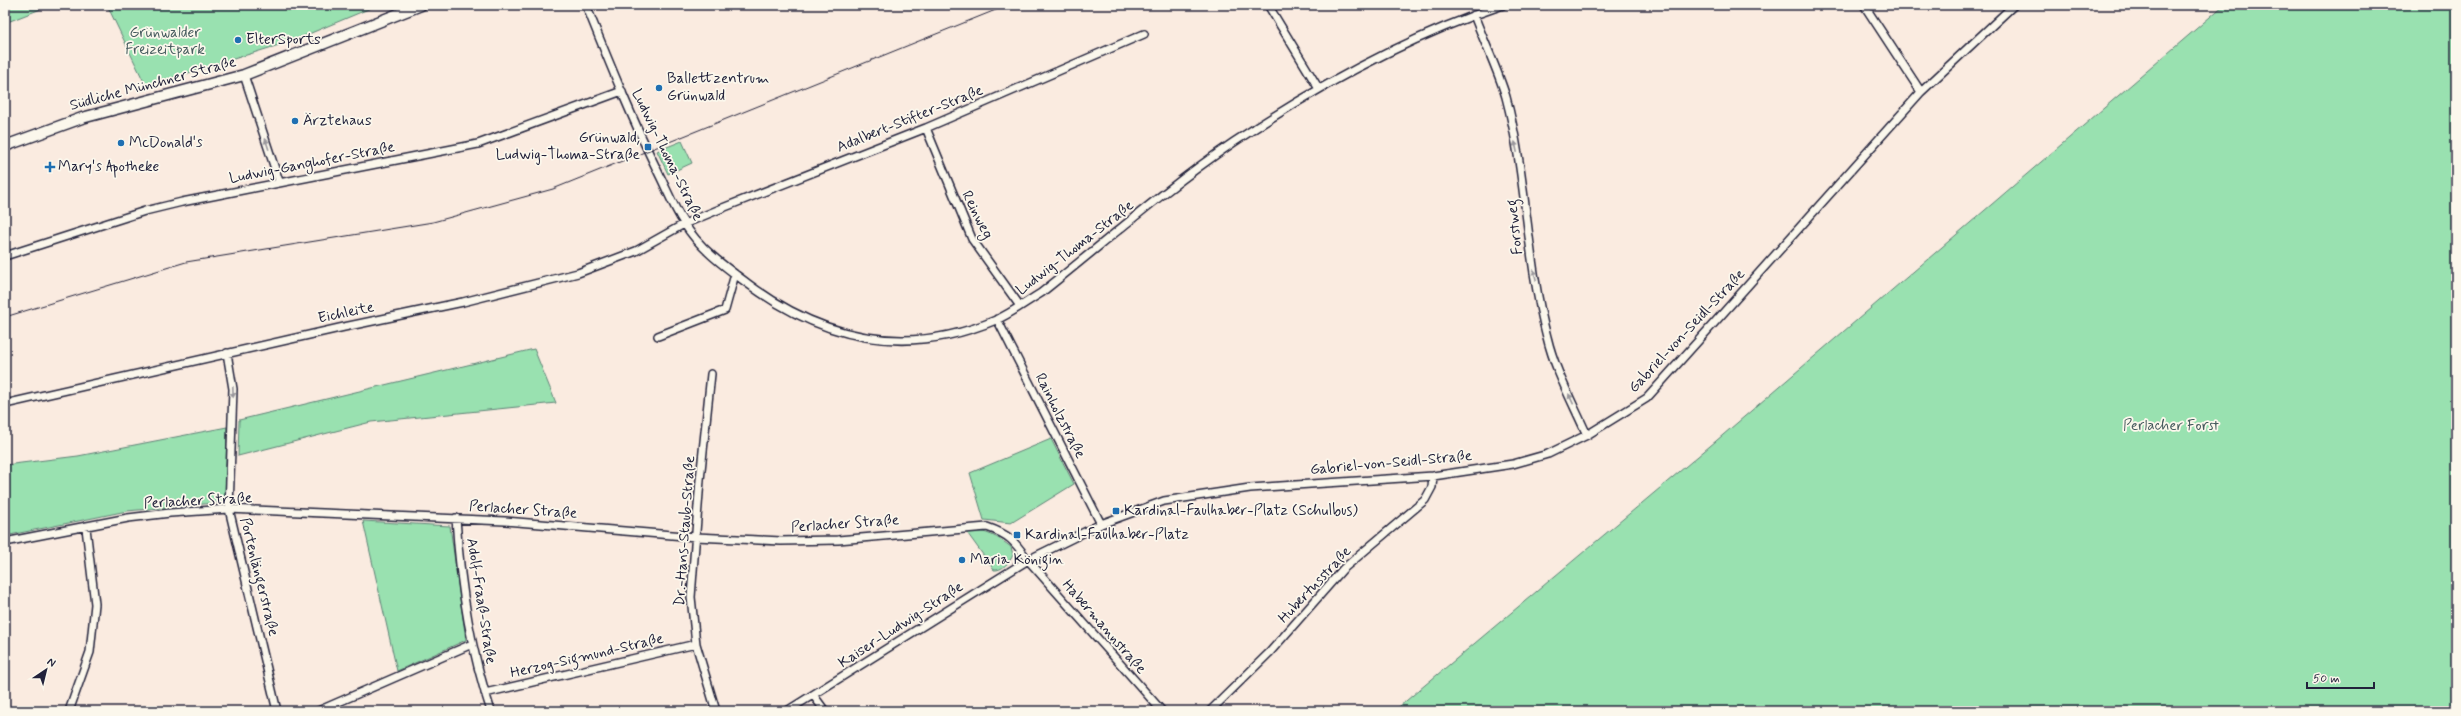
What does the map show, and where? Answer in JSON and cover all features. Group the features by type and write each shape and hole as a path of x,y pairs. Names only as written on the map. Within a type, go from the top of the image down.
{"main road":[{"name":"Südliche Münchner Straße","path":"5,146 82,118 244,75 421,5"}],"street":[{"name":"Ludwig-Thoma-Straße","path":"586,5 622,91 684,224 709,253 735,274 796,315 855,336 917,340 954,333 997,319 1020,306 1041,293 1233,143 1319,89 1382,54 1474,15 1503,5"},
{"path":"1268,5 1319,89"},
{"path":"1864,5 1921,92"},
{"name":"Gabriel-von-Seidl-Straße","path":"1028,560 1101,524 1164,501 1272,486 1433,476 1513,464 1548,454 1587,435 1647,398 1921,92 2014,5"},
{"name":"Forstweg","path":"1474,15 1505,97 1524,188 1533,267 1547,337 1565,386 1587,435"},
{"name":"Adalbert-Stifter-Straße","path":"684,224 926,128 1144,34"},
{"path":"244,75 279,181"},
{"name":"Ludwig-Ganghofer-Straße","path":"5,256 145,211 279,181 478,144 622,91"},
{"name":"Reinweg","path":"926,128 972,239 1020,306"},
{"name":"Eichleite","path":"5,404 227,353 463,302 578,274 636,251 684,224"},
{"path":"658,336 725,310 735,274"},
{"name":"Rainholzstraße","path":"997,319 1101,524"},
{"name":"Portenlängerstraße","path":"227,353 233,389 229,509 277,711"},
{"name":"Dr.-Hans-Staub-Straße","path":"711,374 691,598 696,644 716,711"},
{"name":"Hubertusstraße","path":"1210,711 1270,652 1343,569 1425,500 1432,487 1433,476"},
{"name":"Perlacher Straße","path":"5,542 86,528 128,518 229,509 456,518 696,537 781,541 838,540 988,527 1006,533 1013,539 1028,560"},
{"name":"Adolf-Fraaß-Straße","path":"456,518 458,557 472,644 491,711"},
{"path":"69,711 90,652 95,604 86,528"},
{"name":"Kaiser-Ludwig-Straße","path":"788,711 1028,560"},
{"name":"Habermannstraße","path":"1028,560 1162,711"},
{"path":"318,711 472,644"},
{"name":"Herzog-Sigmund-Straße","path":"485,693 696,644"},
{"path":"814,696 825,711"}],"green space":[{"path":"5,5 51,5 5,23"},
{"name":"Grünwalder Freizeitpark","path":"107,5 378,5 292,41 146,86"},
{"name":"Perlacher Forst","path":"2224,5 2456,5 2456,711 1394,711 1716,441"},
{"path":"682,141 692,163 668,174 657,151"},
{"path":"534,349 556,403 371,422 238,456 239,420"},
{"path":"227,427 225,502 127,511 5,536 5,465 78,456"},
{"path":"1051,439 1074,484 1011,523 984,520 970,473"},
{"path":"363,521 450,526 466,640 397,671"},
{"name":"Kardinal-Faulhaber-Platz","path":"970,531 987,533 997,537 1011,547 1013,555 1003,568 994,570 968,534"}],"tram line":[{"path":"5,317 186,262 433,222 553,189 1008,5"}],"place":[{"name":"ElterSports","path":"238,40"},
{"name":"Ballettzentrum Grünwald","path":"659,88"},
{"name":"Ärztehaus","path":"295,121"},
{"name":"McDonald's","path":"121,143"},
{"name":"Grünwald, Ludwig-Thoma-Straße","path":"648,147"},
{"name":"Mary's Apotheke","path":"50,167"},
{"name":"Kardinal-Faulhaber-Platz (Schulbus)","path":"1116,511"},
{"name":"Kardinal-Faulhaber-Platz","path":"1017,535"},
{"name":"Maria Königin","path":"962,560"}]}
